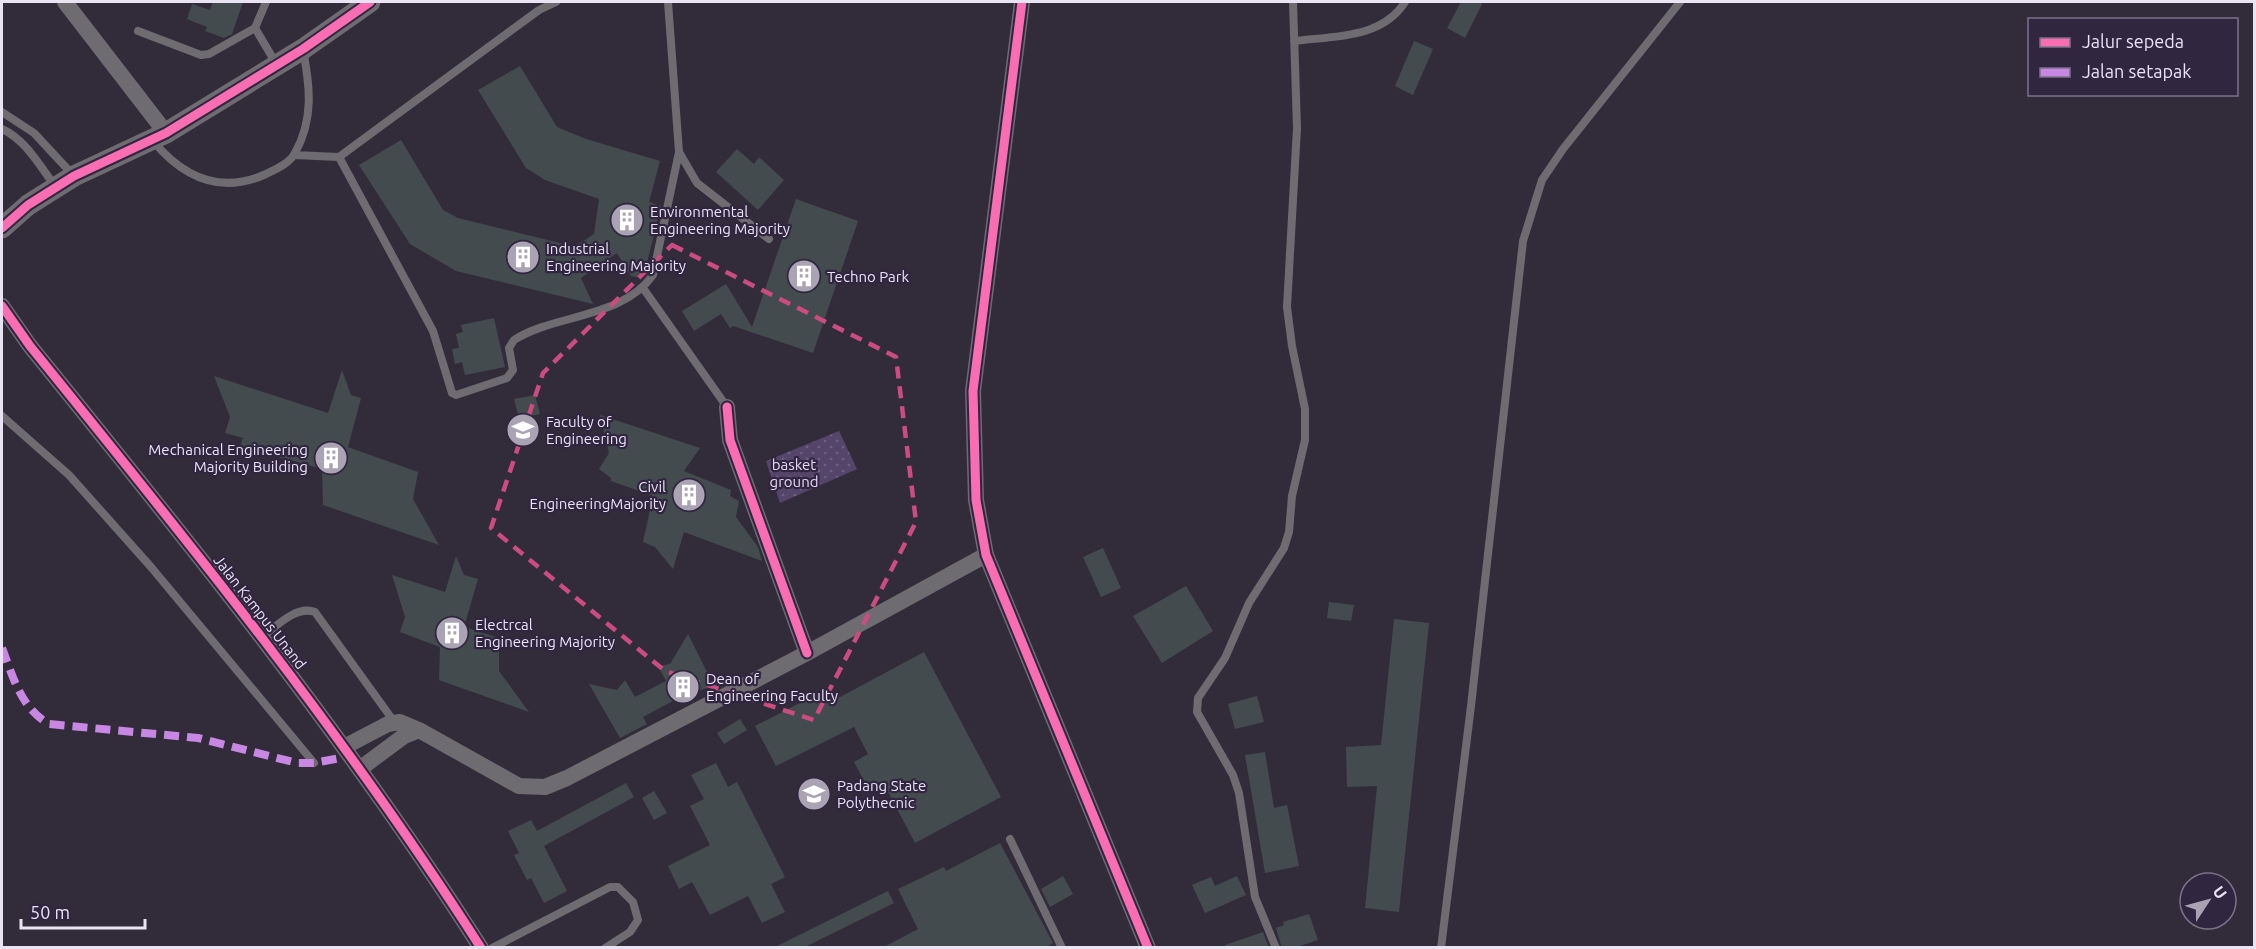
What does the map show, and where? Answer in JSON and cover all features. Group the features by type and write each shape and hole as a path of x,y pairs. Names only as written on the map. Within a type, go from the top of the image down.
{"street":[{"path":"65,2 159,136"},
{"path":"2,228 28,205 57,189 74,176 159,136 278,65 370,2"},
{"path":"1022,2 973,391 975,490 986,555 1148,948"},
{"name":"Jalan Kampus Unand","path":"2,306 30,346 262,637 361,768 414,843 481,948"},
{"path":"727,406 730,440 807,653"},
{"path":"344,747 394,722 506,781 532,789 546,787 807,653 986,555"},
{"path":"361,768 412,733"}],"lane":[{"path":"138,31 201,55 209,54 255,28 266,2"},
{"path":"294,155 339,157 539,10 556,2"},
{"path":"339,157 433,331 452,393 456,395 510,375 513,370 509,348 518,337 611,306 643,288 653,275 657,265 679,152 668,2"},
{"path":"1276,948 1255,897 1239,793 1233,774 1197,711 1198,698 1221,666 1249,603 1284,548 1289,532 1292,496 1305,440 1305,409 1292,346 1287,307 1297,128 1293,2"},
{"path":"1294,41 1371,30 1387,23 1405,2"},
{"path":"1442,948 1522,242 1531,208 1542,180 1563,148 1680,2"},
{"path":"255,28 278,65"},
{"path":"159,136 170,162 195,177 229,183 251,181 280,167 294,155 303,135 309,110 310,86 303,49"},
{"path":"2,112 18,121 48,146 74,176"},
{"path":"11,134 18,121"},
{"path":"2,129 27,148 57,189"},
{"path":"679,152 698,183 769,239"},
{"path":"643,288 727,406"},
{"path":"2,416 69,475 151,567 314,763"},
{"path":"262,637 297,612 306,609 315,612 394,722"},
{"path":"1010,839 1062,948"},
{"path":"492,948 610,887 618,887 633,902 638,920 630,932 605,948"}],"highlighted area":[{"path":"672,245 896,357 916,522 814,720 665,671 491,528 543,373"}],"green space":[{"name":"basket ground","path":"839,431 857,469 780,503 766,461"}],"building":[{"path":"213,2 243,2 232,34 224,38 205,31 207,27 187,19 192,4 210,10"},
{"path":"1461,2 1483,2 1465,38 1447,28"},
{"path":"1414,41 1433,49 1413,95 1395,86"},
{"path":"520,66 557,127 586,139 660,161 649,202 661,206 644,275 641,278 631,276 617,253 581,278 593,304 456,271 410,244 359,165 401,140 443,210 458,218 572,246 582,242 594,234 599,199 545,180 526,168 478,90"},
{"path":"737,149 754,164 759,157 784,180 758,210 716,172"},
{"name":"Techno Park","path":"796,199 858,221 813,353 733,326 730,328 721,314 694,331 682,311 726,284 752,327"},
{"path":"494,318 505,367 465,375 462,362 455,364 452,349 459,348 456,334 463,332 461,325"},
{"name":"Mechanical Engineering Majority Building","path":"342,370 351,395 361,398 348,447 418,472 413,499 439,545 323,505 322,469 240,446 243,438 225,433 230,417 214,376 328,413"},
{"path":"535,395 540,414 519,418 514,399"},
{"name":"Civil EngineeringMajority","path":"600,415 700,448 684,471 731,490 730,496 739,501 736,517 758,547 762,561 684,532 673,569 655,547 643,542 653,496 611,481 611,478 599,469 609,453"},
{"path":"1103,548 1121,588 1101,597 1083,557"},
{"name":"Electrcal Engineering Majority","path":"456,556 464,575 478,579 464,627 499,638 499,671 529,712 439,680 440,647 400,632 405,617 392,575 445,592"},
{"path":"1186,586 1213,631 1162,663 1133,616"},
{"path":"1329,602 1354,605 1351,621 1327,618"},
{"path":"1394,619 1429,623 1399,912 1365,908 1377,786 1347,787 1346,747 1381,745"},
{"name":"Dean of Engineering Faculty","path":"688,634 714,686 684,695 643,717 647,724 620,738 589,684 617,690 625,680 635,697 666,681 658,666 670,664"},
{"path":"924,652 1001,797 915,843 884,784 870,792 854,762 868,754 854,727 776,766 755,726 823,691 829,703"},
{"path":"1257,696 1264,722 1235,729 1228,704"},
{"path":"740,719 747,730 724,744 717,733"},
{"path":"1265,752 1274,808 1287,805 1299,866 1265,873 1245,755"},
{"path":"716,763 728,787 737,782 785,877 771,884 785,912 762,923 748,896 710,915 692,882 679,889 668,866 710,845 690,806 704,799 691,775"},
{"path":"626,783 634,797 544,846 567,891 544,903 531,878 527,880 514,855 519,853 508,831 531,820 537,831"},
{"path":"654,791 667,813 654,820 642,798"},
{"path":"1000,843 1053,943 1045,948 882,948 918,929 898,889 944,867 946,871"},
{"path":"1063,876 1073,894 1050,907 1041,889"},
{"path":"1237,876 1246,895 1205,913 1192,885 1211,877 1215,886"},
{"path":"888,891 894,903 803,948 773,948"},
{"path":"1309,914 1318,940 1294,948 1282,948 1276,928 1284,925 1283,922"},
{"path":"1263,932 1269,948 1225,948 1225,945"}],"marked path":[{"path":"2,648 14,681 25,701 39,717 49,724 198,738 297,763 314,763 351,756"}],"cycle path":[{"path":"2,228 28,205 74,176 166,133 303,49 370,2"},
{"path":"1022,2 973,391 976,500 986,555 1148,948"},
{"path":"2,306 30,346 207,566 321,716 376,792 481,948"},
{"path":"727,407 730,440 807,653"}],"place":[{"name":"Environmental Engineering Majority","path":"627,220"},
{"name":"Industrial Engineering Majority","path":"523,257"},
{"name":"Techno Park","path":"804,276"},
{"name":"Faculty of Engineering","path":"523,430"},
{"name":"Mechanical Engineering Majority Building","path":"331,458"},
{"name":"Civil EngineeringMajority","path":"689,495"},
{"name":"Electrcal Engineering Majority","path":"452,633"},
{"name":"Dean of Engineering Faculty","path":"683,687"},
{"name":"Padang State Polythecnic","path":"814,794"}]}
